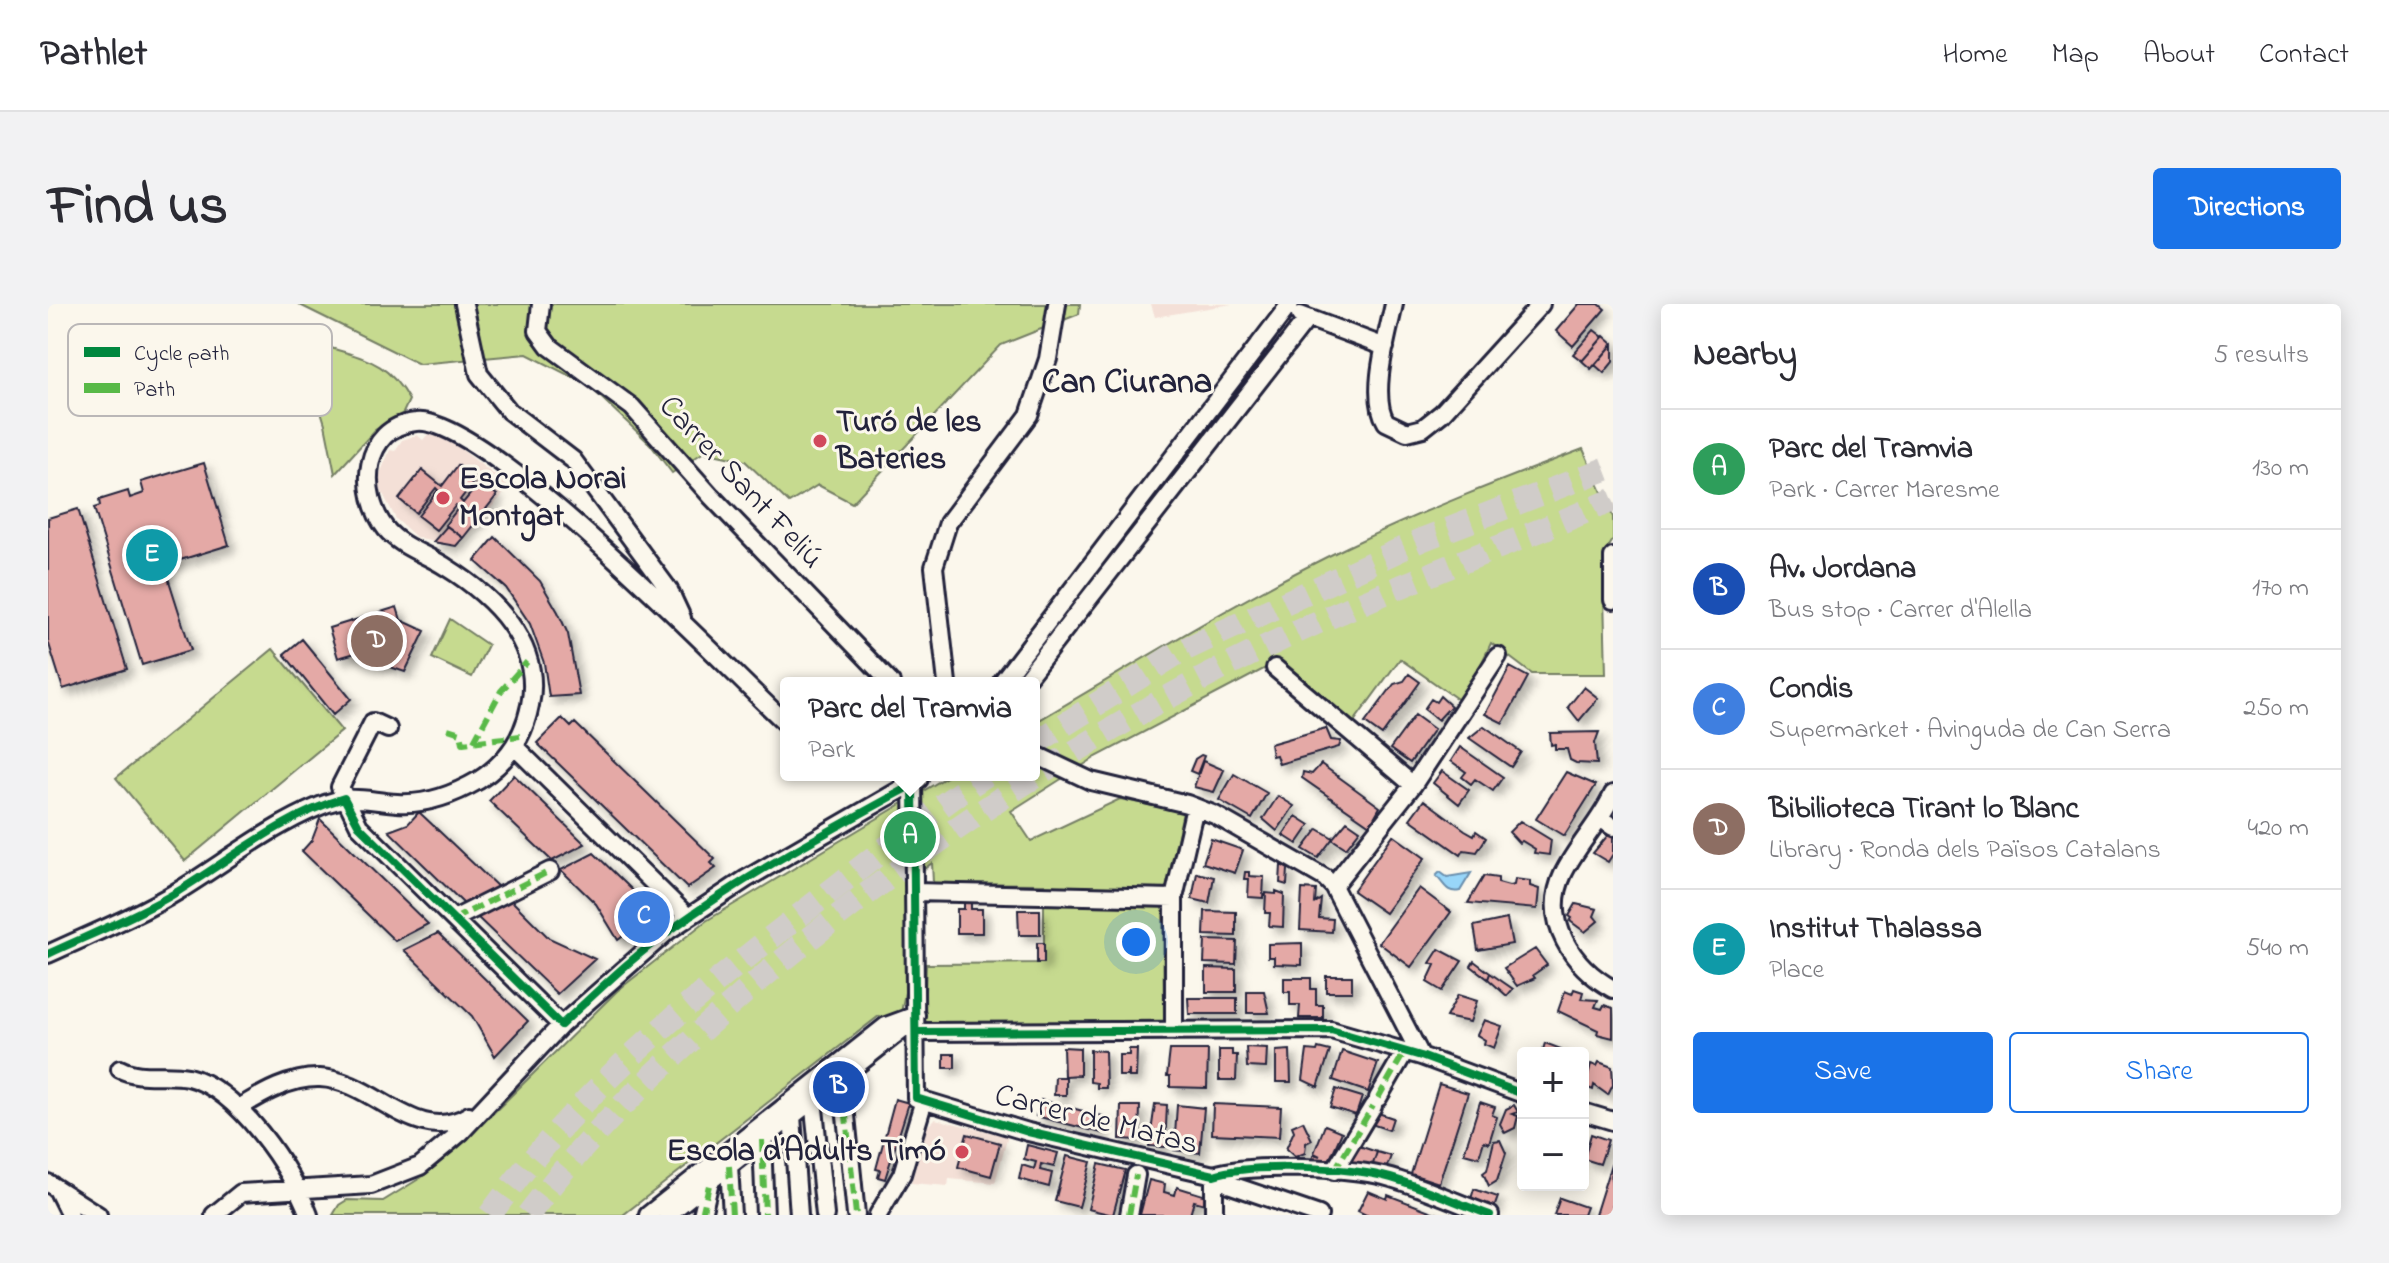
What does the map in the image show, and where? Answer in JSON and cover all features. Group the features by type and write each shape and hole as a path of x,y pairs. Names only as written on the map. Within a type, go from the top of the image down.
{"street":[{"path":"464,304 479,374 509,411 573,460 669,590 688,630"},
{"name":"Carrer Sant Feliú","path":"541,304 538,331 549,346 632,407 721,507 885,677"},
{"path":"946,677 934,567 948,523 1029,415 1048,359 1057,304"},
{"path":"1394,304 1385,347 1379,403 1381,414 1392,428 1407,432 1423,428 1442,413 1541,304"},
{"path":"1006,677 1287,305 1307,319 1385,347"},
{"path":"1028,677 1307,319"},
{"path":"48,954 174,894 315,808 357,796 398,803 430,801 481,779 515,747 531,701 530,672 514,625 468,582 402,543 387,530 373,508 368,488 368,464 374,450 390,431 415,421 437,423 479,447 614,555 780,717"},
{"path":"1613,557 1613,600"},
{"path":"1333,886 1413,785 1498,656"},
{"path":"1275,668 1413,785"},
{"path":"388,729 373,722 363,748 340,787 359,826 561,1025"},
{"path":"515,747 688,917"},
{"path":"1040,757 1091,781 1195,807 1298,862 1333,886 1413,1055"},
{"path":"214,1215 241,1193 382,1183 408,1173 431,1157 561,1025 634,958 688,917 756,873 912,781"},
{"path":"878,1215 902,1174 924,1100 916,1098 914,892 917,781"},
{"path":"1613,794 1606,823 1562,875 1556,899 1558,927 1573,958 1593,978 1613,989"},
{"path":"1174,1031 1174,898 1195,807"},
{"path":"454,919 550,871"},
{"path":"914,892 1174,898"},
{"path":"667,1215 842,1076 916,1024"},
{"path":"648,1215 886,1026 916,1024 1174,1031 1331,1030 1517,1092"},
{"path":"1334,1171 1376,1102 1413,1055"},
{"path":"120,1069 129,1074 188,1078 239,1108 300,1191 309,1215"},
{"path":"842,1076 856,1215"},
{"path":"239,1108 281,1086 302,1080 329,1079 429,1126 451,1125 484,1105"},
{"path":"813,1099 825,1215"},
{"name":"Carrer de Matas","path":"924,1100 1028,1132 1214,1175 1235,1168 1334,1171 1389,1177 1490,1215"},
{"path":"1589,1114 1613,1121"},
{"path":"792,1116 799,1215"},
{"path":"429,1126 437,1141 431,1157"},
{"path":"762,1140 765,1215"},
{"path":"729,1166 732,1215"},
{"path":"1129,1215 1136,1175"},
{"path":"1214,1175 1214,1215"},
{"path":"1214,1175 1231,1185 1319,1215"},
{"path":"702,1215 710,1181"},
{"path":"52,1184 70,1215"},
{"path":"52,1184 98,1215"}],"shaded area":[{"path":"1151,304 1232,304 1155,317"},
{"name":"Escola Norai Montgat","path":"428,434 449,440 510,487 457,546 416,537 396,519 381,490 379,476 390,450 395,451 402,440 417,435 423,440"},
{"name":"Escola d’Adults Timó","path":"935,1119 1008,1136 995,1183 949,1179 948,1186 911,1183 927,1127"}],"green space":[{"path":"298,304 1080,304 1079,314 1001,345 852,503 818,485 789,503 745,461 704,452 672,473 650,444 588,385 527,354 419,364"},
{"path":"332,348 365,359 384,370 393,377 409,400 403,413 375,430 335,474 323,416 332,416"},
{"path":"1583,449 1613,517 1613,540 1603,556 1606,674 1532,674 1491,643 1463,703 1400,659 1353,723 1279,661 1096,757 1011,811 1031,841 1120,799 1183,812 1163,906 1164,1022 924,1022 926,964 1044,963 1044,884 933,883 932,863 905,884 906,987 901,1013 890,1021 879,1016 623,1215 333,1215 339,1205 347,1200 383,1201 422,1177 459,1147 617,991 706,921 940,781 1040,781 1040,719 1267,588 1405,520"},
{"path":"450,619 488,645 472,677 432,658"},
{"path":"273,649 342,731 185,861 116,778"}],"water":[{"path":"1440,872 1447,877 1471,873 1460,891 1455,892 1436,876"}],"building":[{"path":"1579,304 1599,304 1605,309 1573,346 1556,331"},
{"path":"1594,330 1603,337 1582,361 1573,354"},
{"path":"1604,336 1613,344 1591,369 1582,361"},
{"path":"1613,344 1613,362 1604,373 1595,365"},
{"path":"204,463 229,545 164,565 191,650 142,665 94,508 100,506 99,500 128,491 130,498 144,493 141,482"},
{"path":"458,465 476,479 460,500 463,503 480,482 497,495 463,538 445,525 459,507 456,505 436,530 418,516 438,490 436,488 416,513 399,499 422,470 442,486"},
{"path":"78,509 127,669 63,689 48,641 48,518"},
{"path":"447,526 463,538 456,546 433,542"},
{"path":"495,537 540,581 558,612 568,634 579,695 549,697 544,663 530,624 506,588 475,561"},
{"path":"397,607 401,620 425,631 405,672 378,663 373,648 338,658 329,628"},
{"path":"302,639 351,699 333,715 284,654"},
{"path":"1510,667 1528,677 1503,723 1485,714"},
{"path":"1409,674 1420,682 1382,735 1365,723 1394,684 1404,681"},
{"path":"1584,687 1598,698 1579,721 1568,707"},
{"path":"1440,696 1451,706 1438,720 1424,709 1431,699 1436,702"},
{"path":"1415,715 1434,729 1410,763 1390,749"},
{"path":"562,718 571,727 575,723 715,859 711,863 716,868 687,888 537,743"},
{"path":"1484,726 1521,752 1511,767 1469,738"},
{"path":"1326,728 1331,740 1341,741 1339,747 1279,764 1276,755 1272,756 1270,744"},
{"path":"1599,732 1595,743 1597,764 1576,763 1570,760 1567,749 1555,749 1555,744 1551,745 1550,733"},
{"path":"1460,747 1503,777 1493,791 1475,779 1471,784 1462,777 1466,772 1451,761"},
{"path":"1204,756 1197,774 1190,771 1195,759"},
{"path":"1203,761 1224,770 1214,792 1194,787"},
{"path":"1321,764 1380,807 1370,825 1302,778 1303,772 1312,774"},
{"path":"1442,771 1469,790 1459,804 1433,783"},
{"path":"1566,772 1596,785 1564,836 1536,819"},
{"path":"1234,774 1267,793 1252,819 1219,800"},
{"path":"514,775 585,844 552,861 489,801"},
{"path":"1278,796 1294,806 1277,831 1263,819"},
{"path":"1424,800 1465,830 1474,835 1476,831 1486,838 1477,852 1464,850 1461,855 1410,819"},
{"path":"419,812 499,888 465,905 389,831 408,824"},
{"path":"1296,816 1310,825 1297,844 1283,835"},
{"path":"320,819 428,924 395,941 302,851 312,840"},
{"path":"1347,821 1360,830 1346,848 1332,839"},
{"path":"1520,821 1551,840 1549,855 1534,853 1535,849 1522,841 1519,843 1509,832"},
{"path":"1318,829 1333,838 1318,858 1303,849"},
{"path":"1393,835 1425,858 1385,913 1353,891"},
{"path":"1608,835 1613,838 1613,854 1608,862 1593,853"},
{"path":"1211,839 1243,850 1235,873 1203,863"},
{"path":"594,853 655,912 618,940 596,904 561,870"},
{"path":"1281,865 1288,869 1287,885 1280,883"},
{"path":"1245,872 1249,872 1249,876 1264,877 1263,898 1248,897 1249,879 1244,879"},
{"path":"1197,873 1214,877 1209,903 1192,899"},
{"path":"1484,876 1498,878 1498,883 1509,886 1514,885 1515,879 1530,881 1530,886 1539,889 1537,909 1468,903"},
{"path":"1419,888 1451,912 1411,967 1379,943"},
{"path":"1302,889 1316,890 1315,903 1321,899 1319,918 1333,919 1332,932 1300,930"},
{"path":"1276,891 1284,894 1283,927 1269,926 1270,913 1265,913 1266,893 1276,894"},
{"path":"508,897 549,938 595,959 557,994 474,914"},
{"path":"964,903 971,903 971,909 982,909 982,933 957,933 957,909 964,909"},
{"path":"1576,904 1597,909 1594,916 1598,921 1585,932 1570,921 1572,918 1569,916"},
{"path":"1018,910 1040,910 1040,935 1019,935"},
{"path":"1205,911 1236,912 1236,936 1204,935"},
{"path":"1507,919 1512,944 1478,950 1474,926"},
{"path":"438,933 528,1021 495,1056 472,1016 404,950"},
{"path":"1205,940 1237,941 1236,964 1204,963"},
{"path":"1037,943 1044,943 1044,963 1037,963"},
{"path":"1302,943 1302,965 1274,964 1274,957 1268,957 1268,944"},
{"path":"1439,949 1462,961 1442,991 1427,982 1435,965 1430,963"},
{"path":"1535,949 1547,965 1533,975 1535,978 1517,986 1504,968"},
{"path":"1474,961 1490,973 1488,979 1471,966"},
{"path":"1206,968 1236,969 1236,992 1206,992"},
{"path":"1490,973 1513,989 1507,996 1488,979"},
{"path":"1326,976 1352,976 1352,992 1326,992"},
{"path":"1284,978 1311,978 1311,989 1316,989 1316,1005 1323,1005 1323,1018 1299,1018 1300,1005 1290,1005 1290,992 1284,992"},
{"path":"1574,989 1583,992 1581,999 1598,1000 1595,1007 1602,1009 1604,1005 1613,1008 1613,1038 1597,1034 1598,1030 1558,1011 1565,991 1572,994"},
{"path":"1247,991 1264,991 1269,1013 1247,1013"},
{"path":"1458,995 1477,1001 1470,1022 1446,1017"},
{"path":"1188,998 1237,998 1237,1014 1189,1014"},
{"path":"1484,1020 1502,1026 1494,1048 1484,1044 1485,1040 1477,1035"},
{"path":"1063,1047 1080,1048 1080,1075 1066,1076 1066,1095 1054,1095 1055,1077 1064,1077"},
{"path":"1246,1047 1267,1048 1266,1068 1247,1067"},
{"path":"1318,1048 1330,1051 1318,1087 1303,1080 1307,1050 1317,1051"},
{"path":"1129,1049 1137,1049 1136,1077 1129,1077 1129,1070 1127,1076 1119,1076 1119,1055 1129,1055"},
{"path":"1090,1050 1105,1051 1106,1088 1097,1088 1097,1083 1090,1082"},
{"path":"1170,1050 1208,1050 1207,1088 1170,1087 1170,1076 1167,1076"},
{"path":"1219,1050 1232,1050 1232,1055 1237,1055 1236,1080 1219,1080"},
{"path":"1290,1050 1291,1082 1276,1082 1276,1051"},
{"path":"1342,1051 1378,1063 1368,1092 1333,1080"},
{"path":"944,1054 955,1054 955,1068 944,1068"},
{"path":"1599,1062 1612,1067 1613,1085 1608,1095 1594,1085 1593,1090 1589,1088 1591,1064 1597,1066"},
{"path":"1439,1084 1468,1093 1439,1183 1411,1174"},
{"path":"1336,1089 1362,1097 1356,1115 1330,1107"},
{"path":"895,1099 909,1103 885,1179 878,1177 880,1170 876,1169"},
{"path":"1041,1100 1106,1117 1102,1133 1036,1116"},
{"path":"1480,1102 1495,1107 1492,1115 1497,1117 1489,1143 1484,1141 1479,1157 1464,1153"},
{"path":"1155,1104 1167,1105 1165,1147 1149,1146"},
{"path":"1213,1104 1281,1107 1279,1137 1212,1134"},
{"path":"1177,1105 1204,1108 1200,1153 1174,1150"},
{"path":"1514,1105 1517,1112 1512,1114 1517,1116 1517,1120 1515,1128 1505,1133 1500,1124 1506,1109"},
{"path":"1121,1106 1140,1106 1139,1140 1120,1139"},
{"path":"1378,1113 1393,1118 1389,1130 1371,1124"},
{"path":"1303,1121 1312,1140 1306,1143 1305,1153 1295,1157 1286,1149 1294,1131 1292,1126"},
{"path":"1325,1125 1342,1132 1330,1159 1312,1159 1314,1154 1320,1156 1314,1153"},
{"path":"967,1134 1000,1143 991,1176 958,1167"},
{"path":"1591,1134 1608,1140 1600,1164 1589,1161"},
{"path":"1500,1140 1506,1153 1497,1181 1489,1186 1483,1173 1487,1170 1494,1141"},
{"path":"1027,1145 1058,1153 1054,1167 1041,1164 1040,1170 1052,1173 1049,1187 1019,1179 1022,1165 1034,1169 1036,1162 1024,1159"},
{"path":"1359,1146 1377,1152 1372,1167 1349,1166"},
{"path":"1377,1152 1391,1156 1386,1169 1372,1167"},
{"path":"1067,1156 1091,1162 1079,1207 1055,1201"},
{"path":"1099,1164 1125,1170 1113,1215 1088,1209"},
{"path":"1611,1164 1613,1215 1595,1215"},
{"path":"1149,1180 1165,1184 1164,1192 1175,1195 1177,1187 1206,1196 1205,1204 1194,1201 1190,1215 1140,1215"},
{"path":"1474,1189 1498,1197 1494,1208 1471,1199"},
{"path":"1368,1191 1387,1199 1388,1195 1440,1215 1366,1215 1358,1211"},
{"path":"1560,1198 1586,1207 1583,1215 1554,1215"}],"tunnel":[{"path":"1040,740 1179,652 1421,540 1613,466"},
{"path":"1040,773 1176,693 1253,653 1367,601 1613,500"},
{"path":"490,1215 565,1123 650,1039 789,924 977,781"},
{"path":"528,1215 577,1154 630,1098 744,993 880,884 1027,781"}],"marked path":[{"path":"474,741 501,691 527,662"},
{"path":"448,729 461,733 463,743 520,736"},
{"path":"454,919 550,871"},
{"path":"1378,1098 1404,1053"},
{"path":"842,1076 856,1215"},
{"path":"1334,1171 1373,1106"},
{"path":"762,1140 765,1215"},
{"path":"729,1166 732,1215"},
{"path":"1129,1215 1136,1175"},
{"path":"702,1215 710,1181"}],"cycle path":[{"path":"48,954 162,901 279,827 344,798 359,826 561,1025 643,951 701,909 790,853 913,785 916,1098 1028,1132 1214,1175 1276,1168 1374,1174 1416,1186 1490,1215"},
{"path":"916,1032 1331,1030 1421,1056 1517,1092"}],"place":[{"name":"Turó de les Bateries","path":"820,441"},
{"name":"Escola Norai Montgat","path":"443,498"},
{"name":"Institut Thalassa","path":"152,555"},
{"name":"Bibilioteca Tirant lo Blanc","path":"377,641"},
{"name":"Parc del Tramvia","path":"910,837"},
{"name":"Condis","path":"644,917"},
{"name":"Av. Jordana","path":"839,1087"},
{"name":"Escola d’Adults Timó","path":"962,1152"}],"district":[{"name":"Can Ciurana","path":"1127,384"}]}
